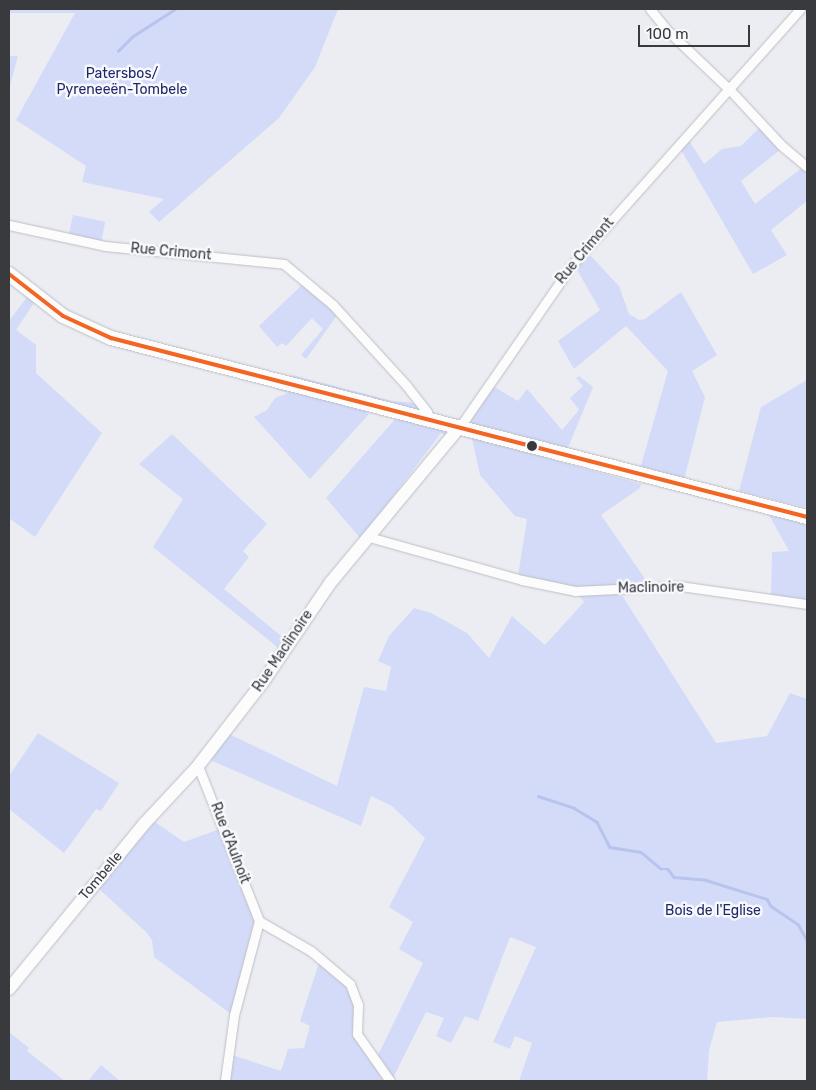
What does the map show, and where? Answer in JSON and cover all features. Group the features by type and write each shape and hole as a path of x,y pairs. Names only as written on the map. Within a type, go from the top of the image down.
{"main road":[{"path":"9,274 53,309 81,326 120,340 807,517"}],"street":[{"path":"650,9 668,31 729,89 781,145 807,167"},
{"name":"Rue Crimont","path":"459,428 553,289 663,160 800,9"},
{"name":"Rue Crimont","path":"9,225 113,247 268,260 289,266 333,305 386,363 427,412 429,420"},
{"name":"Rue Maclinoire","path":"198,766 266,677 313,606 459,428"},
{"name":"Maclinoire","path":"369,537 496,573 575,591 680,586 807,604"},
{"name":"Rue d'Aulnoit","path":"198,766 259,921"},
{"name":"Tombelle","path":"9,989 144,824 198,766"},
{"path":"225,1081 234,1015 259,921 311,951 350,984 358,1004 357,1034 390,1081"}],"green space":[{"name":"Patersbos/ Pyreneeën-Tombele","path":"9,9 338,9 315,67 279,118 159,222 149,212 164,199 82,182 86,166 16,120 75,13 9,13"},
{"path":"9,56 18,56 9,89"},
{"path":"760,127 781,149 741,181 755,204 803,167 807,170 807,201 771,230 787,255 753,274 680,148 688,139 704,164 722,149 741,146"},
{"path":"73,215 105,222 101,242 69,236"},
{"path":"588,253 619,286 629,314 639,320 645,319 681,292 717,355 692,371 705,397 684,480 640,469 668,371 626,326 574,369 558,341 600,310 576,268"},
{"path":"305,282 338,314 306,359 301,355 323,329 312,318 286,346 282,343 277,347 259,326"},
{"path":"27,297 34,303 16,330 36,345 36,373 102,433 35,537 9,518 9,321"},
{"path":"292,375 392,401 416,403 422,412 289,378"},
{"path":"579,376 593,387 567,450 470,423 491,385 518,401 527,389 562,430 579,410 570,398 583,386 576,378"},
{"path":"807,380 807,508 739,491 761,407"},
{"path":"275,385 368,410 366,412 369,414 310,479 254,417 267,410 275,398 288,393 276,389"},
{"path":"397,417 446,430 446,436 441,433 361,539 326,498"},
{"path":"172,434 267,524 243,551 249,557 224,589 286,640 281,650 153,547 183,499 139,464"},
{"path":"461,434 641,484 640,488 601,515 650,586 578,588 518,576 527,519 515,516 480,475 472,439"},
{"path":"768,513 807,523 807,603 771,597 772,552 789,551"},
{"name":"Bois de l'Eglise","path":"618,589 716,743 767,736 790,693 807,699 807,1019 773,1017 717,1022 709,1050 707,1081 519,1081 532,1043 515,1036 510,1049 493,1042 536,947 510,937 478,1021 465,1016 451,1043 436,1036 444,1018 426,1012 392,1080 377,1057 423,963 399,949 413,922 389,907 425,838 392,806 371,796 361,826 208,759 227,733 337,786 364,687 386,691 391,667 378,661 389,636 414,608 431,613 467,633 489,658 512,616 545,645 584,602 576,591"},
{"path":"38,733 119,783 101,811 96,809 64,853 9,809 9,776"},
{"path":"155,822 184,842 220,829 254,921 231,1014 154,957 152,940 147,933 97,887"},
{"path":"320,960 343,981 355,999 355,1037 385,1081 227,1081 229,1054 281,1071 288,1049 304,1048 310,1026 300,1021"},
{"path":"9,1032 29,1048 27,1051 65,1081 9,1081"},
{"path":"101,1065 120,1081 88,1081"}],"waterway":[{"path":"118,51 133,36 175,9"},
{"path":"538,796 574,808 597,822 610,847 641,852 661,869 668,869 674,877 706,880 767,899 771,906 798,924 807,940"}],"transit line":[{"path":"9,274 63,316 111,338 807,517"}]}
